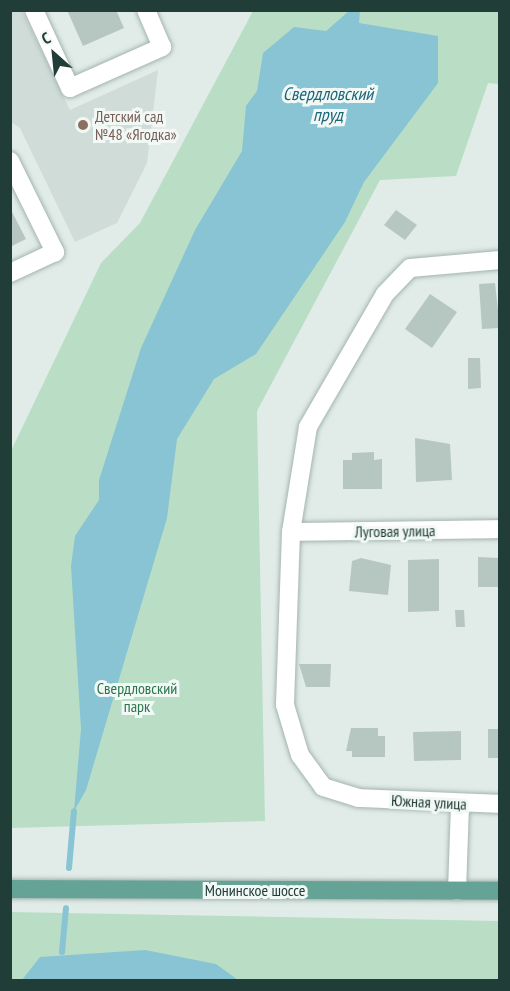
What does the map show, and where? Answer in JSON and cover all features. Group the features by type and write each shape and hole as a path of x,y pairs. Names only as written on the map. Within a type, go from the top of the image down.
{"main road":[{"name":"Монинское шоссе","path":"10,889 500,891"}],"street":[{"path":"34,10 70,88 162,47 146,10"},
{"path":"10,160 55,252 10,273"},
{"name":"Южная улица","path":"500,260 410,268 385,294 308,427 291,532 285,705 300,755 323,787 358,798 460,806 500,804"},
{"name":"Луговая улица","path":"291,532 500,529"},
{"path":"457,891 460,806"}],"shaded area":[{"name":"Детский сад №48 «Ягодка»","path":"10,11 22,11 70,110 158,70 147,163 117,223 75,242 20,128 11,122"}],"green space":[{"name":"Свердловский парк","path":"253,11 499,11 499,84 488,83 456,176 380,180 257,411 265,821 11,828 10,453 101,263 140,223"},
{"path":"10,912 499,921 499,980 11,980"}],"water":[{"name":"Свердловский пруд","path":"349,11 360,11 359,23 438,36 438,83 364,182 345,222 256,354 214,379 177,439 167,518 86,790 74,811 81,729 71,566 75,536 99,500 99,480 141,348 195,230 242,151 246,106 257,91 263,53 294,27 326,31"},
{"path":"145,950 216,964 238,980 22,980 40,957"}],"building":[{"path":"67,10 116,10 124,28 83,46"},
{"path":"10,208 26,239 10,247"},
{"path":"396,210 417,225 405,240 384,225"},
{"path":"495,283 500,328 482,329 479,284"},
{"path":"430,294 457,312 432,348 405,329"},
{"path":"468,358 480,358 481,388 468,389"},
{"path":"415,438 450,444 452,480 416,482"},
{"path":"374,452 374,460 382,459 382,489 343,489 343,460 352,460 352,453"},
{"path":"478,557 500,558 500,587 478,587"},
{"path":"361,558 391,565 388,595 349,591 352,561"},
{"path":"439,559 439,611 408,612 408,560"},
{"path":"455,610 464,610 465,627 456,627"},
{"path":"299,664 331,664 330,687 306,687"},
{"path":"351,728 378,728 378,736 385,736 385,757 352,757 352,751 346,751"},
{"path":"488,729 500,729 500,758 488,758"},
{"path":"461,731 461,760 414,761 413,732"}],"waterway":[{"path":"69,868 74,811"},
{"path":"62,952 66,908"}],"place":[{"name":"Детский сад №48 «Ягодка»","path":"83,125"}]}
